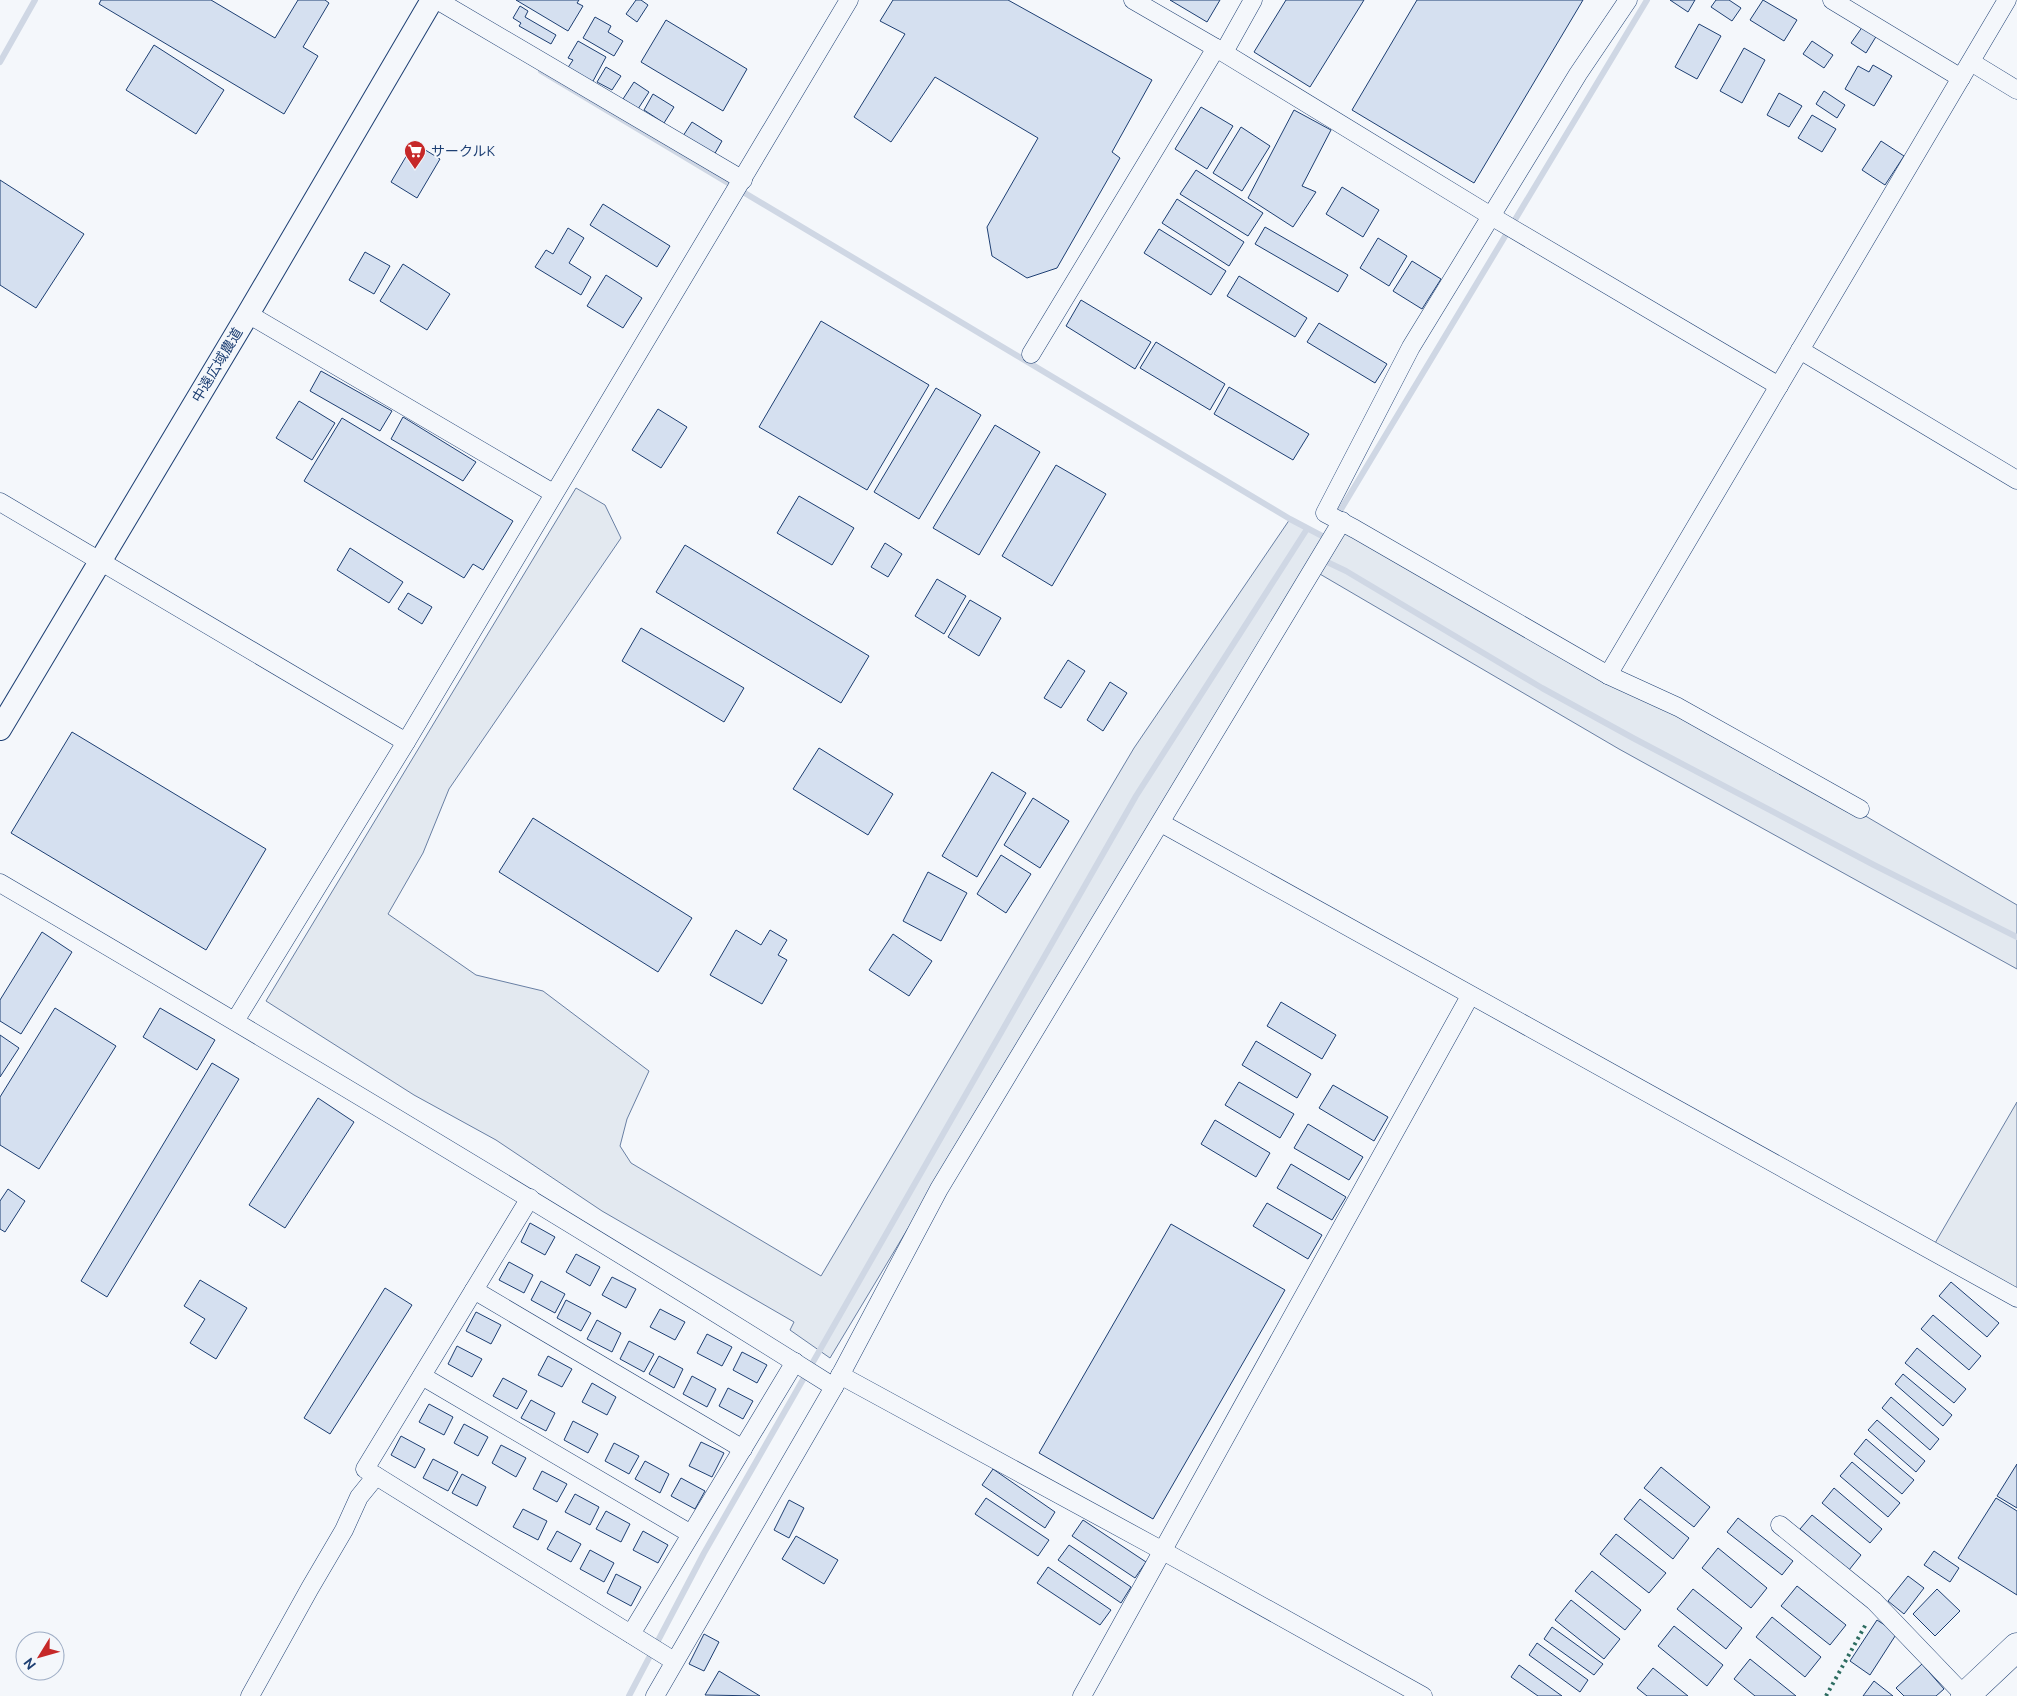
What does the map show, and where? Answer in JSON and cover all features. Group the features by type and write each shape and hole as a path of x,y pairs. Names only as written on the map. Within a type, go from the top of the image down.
{"main road":[{"path":"1965,1696 2017,1647"}],"street":[{"name":"中遠広域農道","path":"0,729 248,314 432,0"},
{"path":"437,0 743,180"},
{"path":"235,1021 406,742 849,0"},
{"path":"1133,0 1220,50 1491,216 1779,386"},
{"path":"1031,354 1253,0"},
{"path":"1628,0 1578,74 1411,347 1325,513 1342,521 1608,675 1678,707 1860,809"},
{"path":"1832,0 1961,78"},
{"path":"1608,675 2007,0"},
{"path":"1971,62 2017,90"},
{"path":"248,314 553,493"},
{"path":"1800,350 2017,480"},
{"path":"0,502 406,742"},
{"path":"655,1696 838,1381 939,1189 1342,521"},
{"path":"1160,823 2017,1298"},
{"path":"0,883 530,1198 795,1362 838,1381 1163,1551 1423,1696"},
{"path":"1082,1696 1470,996"},
{"path":"530,1198 365,1469 674,1661"},
{"path":"474,1290 743,1449"},
{"path":"631,1634 795,1362"},
{"path":"422,1376 691,1534"},
{"path":"250,1696 344,1530 359,1498 376,1476"},
{"path":"1780,1525 1874,1601 1965,1696"}],"shaded area":[{"path":"576,488 605,505 621,538 449,789 423,853 388,914 476,975 543,991 649,1071 627,1119 620,1146 631,1163 821,1276 1134,748 1290,519 1324,537 830,1358 790,1330 794,1322 602,1211 496,1140 414,1095 266,1001"},
{"path":"1339,528 1748,747 2017,905 2017,969 1619,749 1313,570"},
{"path":"2017,1102 2017,1298 1931,1250"}],"building":[{"path":"101,0 211,0 275,38 298,0 325,0 329,3 303,47 318,56 284,114 99,4"},
{"path":"516,0 579,0 577,3 583,6 568,31"},
{"path":"636,0 641,0 648,5 637,22 626,14"},
{"path":"893,0 1008,0 1152,80 1112,152 1120,158 1057,268 1027,278 992,256 987,227 1038,138 935,77 891,142 854,117 905,34 880,21"},
{"path":"1170,0 1220,0 1207,22"},
{"path":"1286,0 1364,0 1310,87 1254,52"},
{"path":"1417,0 1583,0 1474,183 1352,110"},
{"path":"1670,0 1695,0 1688,12"},
{"path":"1716,0 1729,0 1741,8 1732,21 1711,7"},
{"path":"1763,0 1797,20 1784,41 1750,20"},
{"path":"520,6 528,11 525,17 556,35 551,44 519,26 521,23 513,18"},
{"path":"595,17 611,26 608,32 623,41 614,56 583,38"},
{"path":"666,20 747,69 723,111 641,62"},
{"path":"1699,24 1721,36 1697,79 1675,67"},
{"path":"1863,26 1877,35 1866,53 1851,43"},
{"path":"578,41 606,57 592,83 567,69 573,60 568,58"},
{"path":"1812,41 1833,55 1824,68 1803,54"},
{"path":"154,45 224,90 196,134 126,90"},
{"path":"1744,48 1765,60 1742,103 1720,91"},
{"path":"1873,65 1892,76 1874,106 1845,89 1858,66 1869,72"},
{"path":"606,67 621,76 612,90 597,82"},
{"path":"634,82 649,92 638,109 623,99"},
{"path":"1824,91 1845,105 1837,118 1816,104"},
{"path":"1779,93 1802,106 1789,127 1767,115"},
{"path":"653,94 674,107 664,123 644,110"},
{"path":"1201,107 1233,126 1207,169 1175,149"},
{"path":"1294,110 1331,130 1302,186 1316,192 1293,227 1248,198"},
{"path":"1812,115 1836,129 1822,152 1798,138"},
{"path":"692,122 722,141 714,155 683,136"},
{"path":"1241,127 1270,146 1242,191 1213,173"},
{"path":"1881,141 1904,156 1885,185 1862,170"},
{"path":"414,143 440,159 417,198 391,182"},
{"path":"1196,170 1263,213 1248,236 1180,194"},
{"path":"0,180 84,234 36,308 0,285"},
{"path":"1342,187 1379,210 1363,237 1326,214"},
{"path":"1177,199 1244,242 1229,266 1162,223"},
{"path":"603,204 670,246 657,267 590,225"},
{"path":"1265,227 1348,275 1338,292 1255,244"},
{"path":"568,228 584,238 569,263 591,277 581,295 535,267 546,250 553,254"},
{"path":"1159,229 1226,271 1211,295 1144,253"},
{"path":"1378,238 1407,256 1389,286 1360,268"},
{"path":"365,252 390,266 374,294 349,280"},
{"path":"1412,261 1441,279 1422,309 1393,291"},
{"path":"403,264 450,294 427,330 380,301"},
{"path":"606,275 642,298 623,328 587,306"},
{"path":"1239,276 1307,318 1295,337 1227,296"},
{"path":"1081,300 1151,342 1135,369 1066,326"},
{"path":"821,321 929,385 867,490 759,427"},
{"path":"1319,323 1387,364 1375,383 1307,342"},
{"path":"1156,342 1225,384 1210,410 1140,368"},
{"path":"321,371 392,411 380,431 310,391"},
{"path":"1229,387 1309,434 1293,460 1214,414"},
{"path":"936,388 981,415 919,519 874,492"},
{"path":"299,401 335,423 312,460 276,438"},
{"path":"658,409 687,427 661,468 632,450"},
{"path":"403,417 476,462 463,481 391,439"},
{"path":"342,418 513,521 483,570 473,564 464,578 304,481"},
{"path":"995,425 1040,452 979,555 933,528"},
{"path":"1056,465 1106,494 1052,586 1002,556"},
{"path":"799,496 854,528 832,565 777,533"},
{"path":"885,543 902,554 888,577 871,567"},
{"path":"685,545 869,656 841,703 656,592"},
{"path":"350,548 403,582 389,603 337,570"},
{"path":"937,579 966,596 944,634 915,616"},
{"path":"408,593 432,607 422,624 398,609"},
{"path":"970,600 1001,618 979,656 948,637"},
{"path":"641,628 744,688 724,722 622,661"},
{"path":"1068,660 1085,671 1061,708 1044,698"},
{"path":"1110,682 1127,693 1103,731 1087,720"},
{"path":"72,732 266,849 206,950 11,833"},
{"path":"819,748 893,794 868,835 793,789"},
{"path":"992,772 1026,793 977,877 942,856"},
{"path":"1033,798 1069,821 1040,868 1004,845"},
{"path":"533,818 692,918 658,972 499,872"},
{"path":"1001,855 1031,874 1006,913 977,894"},
{"path":"928,872 967,893 941,941 903,921"},
{"path":"736,930 761,945 770,930 787,940 778,955 787,960 762,1004 710,975"},
{"path":"42,932 72,952 21,1034 0,1021 0,1000"},
{"path":"893,934 932,961 909,996 869,970"},
{"path":"1281,1002 1336,1035 1322,1059 1267,1026"},
{"path":"55,1008 116,1046 39,1169 0,1145 0,1097"},
{"path":"160,1008 215,1040 197,1070 143,1037"},
{"path":"0,1035 19,1048 0,1077"},
{"path":"1256,1041 1311,1074 1297,1098 1242,1065"},
{"path":"212,1063 239,1079 107,1297 81,1281"},
{"path":"1239,1082 1294,1114 1280,1138 1225,1105"},
{"path":"1333,1085 1388,1117 1374,1141 1319,1108"},
{"path":"318,1098 354,1122 285,1228 249,1205"},
{"path":"1215,1120 1270,1153 1256,1177 1201,1144"},
{"path":"1308,1124 1363,1157 1349,1180 1294,1148"},
{"path":"1291,1164 1346,1197 1332,1220 1277,1188"},
{"path":"8,1189 25,1201 5,1232 0,1229 0,1201"},
{"path":"1267,1203 1322,1235 1308,1259 1253,1226"},
{"path":"530,1223 555,1237 545,1255 521,1242"},
{"path":"1171,1224 1285,1290 1153,1519 1039,1453"},
{"path":"576,1254 600,1267 590,1286 566,1272"},
{"path":"509,1262 533,1275 524,1293 499,1280"},
{"path":"612,1277 636,1289 626,1308 602,1295"},
{"path":"200,1280 247,1308 216,1359 190,1343 205,1319 184,1306"},
{"path":"541,1281 565,1294 555,1313 531,1300"},
{"path":"1951,1282 1999,1323 1987,1337 1939,1296"},
{"path":"385,1288 412,1305 330,1434 304,1418"},
{"path":"566,1300 591,1313 581,1331 557,1318"},
{"path":"660,1309 685,1322 675,1340 650,1327"},
{"path":"476,1312 501,1325 491,1344 466,1331"},
{"path":"1933,1315 1981,1356 1969,1370 1921,1329"},
{"path":"597,1320 621,1333 612,1352 587,1339"},
{"path":"707,1334 732,1347 722,1366 697,1353"},
{"path":"629,1341 654,1354 644,1372 620,1359"},
{"path":"457,1346 482,1359 472,1377 448,1364"},
{"path":"1917,1348 1966,1389 1954,1403 1905,1363"},
{"path":"742,1352 767,1365 757,1383 733,1370"},
{"path":"548,1356 572,1369 562,1387 538,1375"},
{"path":"659,1356 683,1369 674,1388 649,1374"},
{"path":"1903,1374 1952,1415 1943,1426 1895,1384"},
{"path":"692,1376 716,1389 707,1407 683,1394"},
{"path":"503,1378 527,1391 517,1409 493,1396"},
{"path":"592,1383 616,1397 607,1415 582,1402"},
{"path":"728,1388 753,1401 743,1419 719,1406"},
{"path":"1891,1397 1939,1439 1930,1450 1882,1408"},
{"path":"531,1400 555,1413 546,1431 521,1418"},
{"path":"429,1404 453,1417 444,1435 419,1422"},
{"path":"1877,1420 1925,1461 1916,1472 1868,1430"},
{"path":"573,1421 598,1434 588,1453 564,1440"},
{"path":"464,1424 488,1437 478,1456 454,1443"},
{"path":"401,1436 425,1449 415,1468 391,1455"},
{"path":"1866,1439 1914,1480 1902,1494 1854,1454"},
{"path":"701,1442 724,1453 712,1477 689,1466"},
{"path":"614,1443 639,1456 629,1474 605,1461"},
{"path":"501,1445 526,1458 516,1477 492,1463"},
{"path":"433,1459 458,1472 448,1491 423,1478"},
{"path":"645,1461 669,1474 660,1493 635,1479"},
{"path":"1852,1462 1900,1503 1888,1517 1840,1476"},
{"path":"2017,1464 2017,1508 1997,1496"},
{"path":"1661,1467 1710,1507 1694,1527 1644,1488"},
{"path":"993,1469 1055,1512 1045,1528 982,1485"},
{"path":"542,1471 567,1484 557,1502 533,1489"},
{"path":"462,1474 486,1487 477,1506 452,1493"},
{"path":"681,1478 705,1491 695,1509 671,1496"},
{"path":"1834,1488 1882,1529 1870,1543 1822,1503"},
{"path":"575,1494 599,1507 590,1525 565,1512"},
{"path":"986,1498 1049,1540 1038,1556 975,1514"},
{"path":"1996,1498 2017,1511 2017,1595 1958,1558"},
{"path":"1640,1499 1689,1538 1673,1559 1624,1519"},
{"path":"789,1500 804,1508 789,1538 774,1530"},
{"path":"523,1509 547,1521 538,1540 513,1527"},
{"path":"606,1511 630,1524 621,1542 596,1529"},
{"path":"1812,1515 1861,1555 1849,1570 1800,1529"},
{"path":"1738,1518 1793,1561 1782,1575 1727,1532"},
{"path":"1083,1520 1146,1562 1135,1578 1072,1536"},
{"path":"557,1531 581,1544 571,1562 547,1549"},
{"path":"643,1531 668,1545 658,1563 633,1550"},
{"path":"1616,1534 1666,1573 1649,1593 1600,1554"},
{"path":"796,1536 838,1560 824,1584 782,1559"},
{"path":"1069,1545 1131,1587 1121,1603 1058,1560"},
{"path":"1718,1548 1767,1588 1751,1608 1702,1568"},
{"path":"590,1550 614,1563 604,1582 580,1569"},
{"path":"1934,1551 1959,1568 1950,1582 1924,1565"},
{"path":"1048,1567 1111,1610 1100,1625 1037,1583"},
{"path":"1592,1571 1641,1610 1625,1630 1575,1591"},
{"path":"616,1574 641,1587 631,1606 607,1593"},
{"path":"1908,1576 1924,1588 1904,1614 1888,1601"},
{"path":"1797,1586 1846,1625 1830,1645 1781,1606"},
{"path":"1693,1589 1742,1628 1726,1649 1677,1609"},
{"path":"1937,1589 1960,1611 1935,1636 1913,1614"},
{"path":"1571,1600 1620,1639 1604,1659 1555,1620"},
{"path":"1772,1617 1821,1657 1805,1677 1756,1637"},
{"path":"1877,1620 1897,1633 1870,1675 1850,1661"},
{"path":"1674,1626 1723,1665 1707,1686 1658,1646"},
{"path":"1552,1627 1603,1664 1594,1675 1544,1639"},
{"path":"704,1634 719,1642 704,1671 689,1664"},
{"path":"1537,1643 1588,1680 1580,1692 1529,1655"},
{"path":"1750,1659 1796,1696 1755,1696 1734,1679"},
{"path":"1922,1664 1944,1689 1936,1696 1904,1696 1896,1688"},
{"path":"1519,1665 1562,1696 1538,1696 1511,1677"},
{"path":"1653,1668 1688,1696 1647,1696 1637,1688"},
{"path":"719,1671 760,1696 705,1695"},
{"path":"1874,1681 1893,1696 1863,1696"}],"waterway":[{"path":"0,62 35,0"},
{"path":"1337,516 1647,0"},
{"path":"541,71 1290,519 1324,537"},
{"path":"629,1696 704,1553 1136,796 1307,529"},
{"path":"1325,556 1325,561 1346,571 1542,688 1874,865 2017,937"}],"hedge":[{"path":"1826,1696 1866,1624"}],"place":[{"name":"サークルK","path":"415,170"}]}
